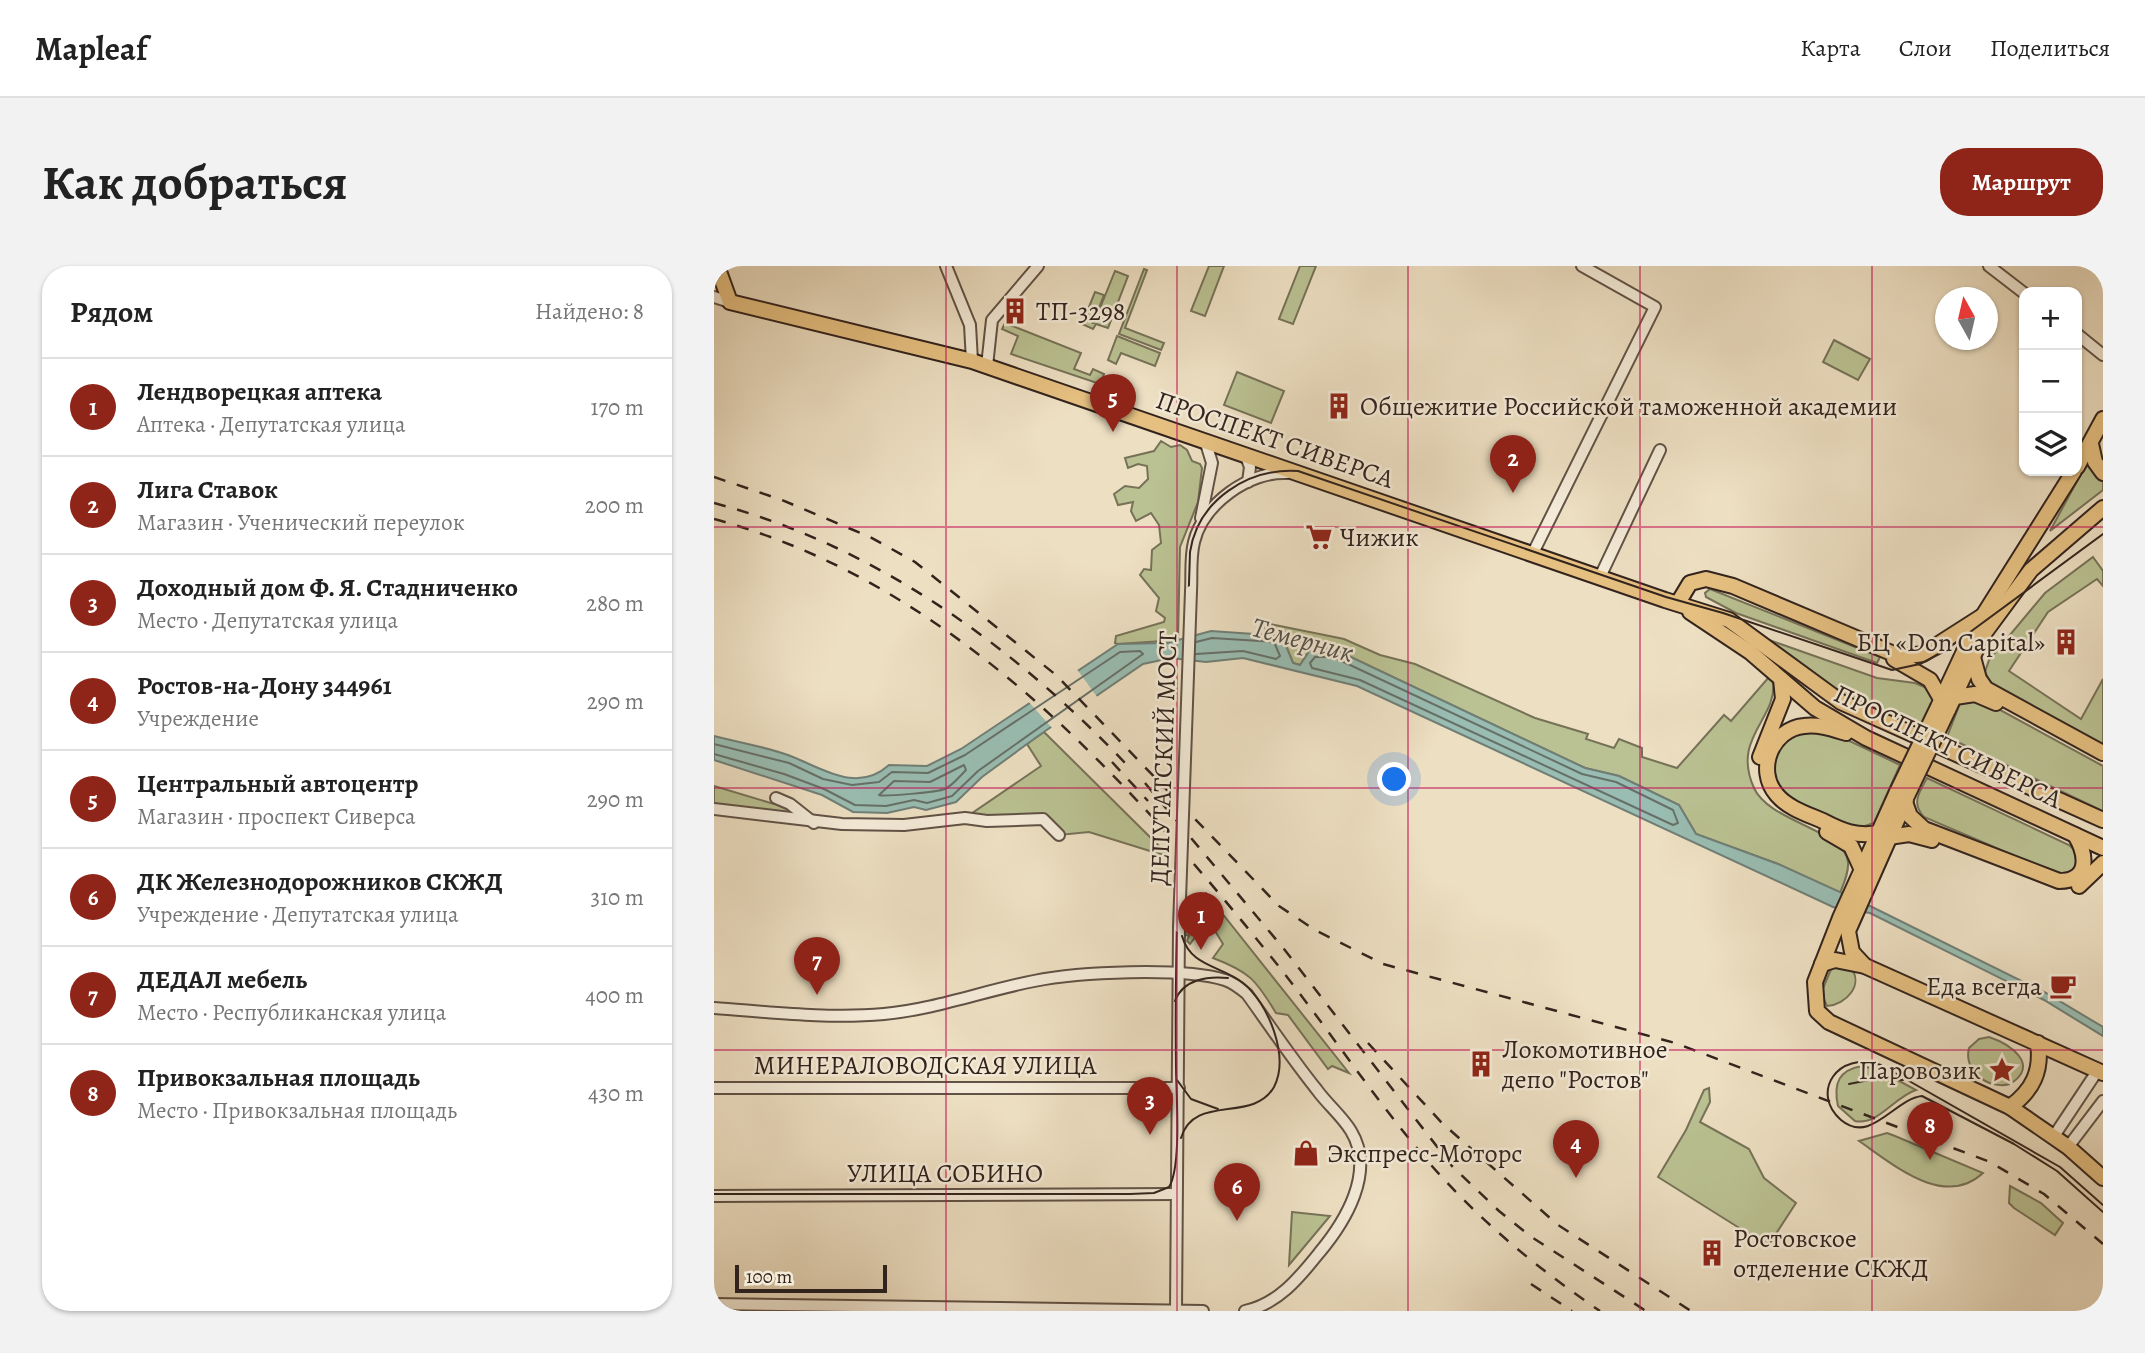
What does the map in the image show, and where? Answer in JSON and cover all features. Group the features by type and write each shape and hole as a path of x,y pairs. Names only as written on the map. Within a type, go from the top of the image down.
{"main road":[{"path":"717,266 730,302"},
{"name":"ПРОСПЕКТ СИВЕРСА","path":"730,302 972,361 1729,620 1841,702 2103,820"},
{"path":"2082,459 2103,419"},
{"path":"2091,444 2095,462 2103,473"},
{"path":"2072,476 1984,615 1903,797 1822,964 1814,996 1817,1011 1829,1022 2010,1107 2054,1136 2103,1178"},
{"path":"1945,703 1983,635 2031,570 2103,508"},
{"path":"1678,603 1686,587 1695,580 1706,579 1901,657 1923,654 1984,615"},
{"path":"1720,583 1911,667 1930,680 1945,703"},
{"name":"ПРОСПЕКТ СИВЕРСА","path":"1678,603 1727,634 1815,708 1866,738 2103,848"},
{"path":"1973,657 1979,679 1986,689 2103,753"},
{"path":"1781,679 1783,699 1759,760 1763,788 1785,812 1851,846 1863,877"},
{"path":"1945,703 1975,694 1985,697 2103,760"},
{"path":"1866,738 1822,726 1803,726 1780,737 1773,746 1766,771 1770,785 1787,804 1842,831 1860,836 1921,836 2059,890 2078,887 2103,863"},
{"path":"1903,797 1910,816 1923,828 2059,881 2075,878 2082,871 2085,858 2075,835"},
{"path":"1845,920 1849,944 1865,966"},
{"path":"1822,964 1835,960 1865,966 2100,1071"},
{"path":"2010,1107 2023,1097 2038,1072 2038,1043"}],"street":[{"path":"946,266 970,325 972,361"},
{"path":"987,366 992,320 1038,266"},
{"path":"1533,553 1655,307 1582,266"},
{"path":"1989,266 2019,289"},
{"path":"714,297 730,302"},
{"path":"2082,338 2103,355"},
{"name":"ДЕПУТАТСКИЙ МОСТ","path":"1176,1310 1179,927 1192,552 1212,472 1211,454 1205,440"},
{"path":"1600,577 1660,450"},
{"path":"1245,454 1250,467 1248,482"},
{"path":"1199,528 1218,502 1248,482 1276,472 1297,473"},
{"path":"776,799 790,804 814,823"},
{"path":"714,809 814,823 904,825 965,818 987,821 1034,818 1050,823 1059,835"},
{"path":"714,1008 783,1013 881,1014 958,1002 1037,980 1178,974 1213,977 1239,987 1355,1139 1358,1180 1350,1210 1333,1238 1285,1292 1260,1308 1245,1311"},
{"path":"2054,1136 2100,1071"},
{"name":"МИНЕРАЛОВОДСКАЯ УЛИЦА","path":"714,1088 1179,1088"},
{"path":"2068,1147 2103,1101"},
{"name":"УЛИЦА СОБИНО","path":"714,1196 1176,1194"},
{"path":"714,1304 1203,1311"}],"green space":[{"path":"1209,266 1224,266 1205,316 1191,311"},
{"path":"1300,266 1316,266 1293,324 1279,319"},
{"path":"1144,269 1147,270 1125,328 1164,343 1161,350 1119,334"},
{"path":"1115,271 1128,276 1108,328 1096,324 1093,329 1082,324 1095,292 1104,295 1094,323"},
{"path":"1005,323 1081,353 1074,369 1090,375 1093,369 1104,374 1100,384 1011,354 1018,336 1002,329"},
{"path":"1117,336 1160,353 1155,366 1121,353 1116,364 1108,360"},
{"path":"1834,340 1870,359 1858,380 1823,362"},
{"path":"1237,372 1284,391 1271,423 1224,405"},
{"path":"1161,441 1171,447 1180,445 1187,450 1192,461 1200,464 1202,468 1198,502 1180,547 1178,640 1118,644 1115,643 1116,636 1164,622 1165,618 1156,611 1159,598 1140,575 1144,569 1151,570 1152,550 1161,543 1159,525 1151,513 1136,521 1131,511 1133,502 1118,505 1114,494 1125,486 1139,488 1148,479 1147,466 1138,464 1128,468 1125,458 1154,451"},
{"path":"2088,461 2094,473 2103,480 2103,490 2050,531 2082,476"},
{"path":"2093,557 2103,571 2103,586 2097,579 2048,612 2009,671 2081,719 2103,679 2103,747 1991,685 1985,672 1989,660 2045,593"},
{"path":"1710,589 1880,657 1877,663 1736,613 1706,597 1705,593"},
{"path":"1265,623 1344,639 1380,655 1415,664 1535,718 1588,734 1586,739 1614,748 1619,739 1642,748 1642,757 1677,768 1724,715 1731,721 1769,677 1773,681 1773,694 1751,742 1748,770 1754,788 1762,800 1821,833 1844,851 1848,866 1840,893 1778,864 1696,834 1679,805 1619,776 1585,768 1334,649 1310,650 1300,665 1293,663 1282,636 1266,635"},
{"path":"1769,640 1877,678 1915,683 1929,689 1935,698 1920,728 1841,696"},
{"path":"1980,699 2103,766 2103,811 1947,737 1961,701"},
{"path":"1044,732 1165,852 1163,855 1089,832 1059,835 1050,823 965,818 1041,766 1027,744"},
{"path":"1803,732 1837,735 1900,765 1874,823 1856,829 1801,805 1777,786 1772,774 1775,755 1784,742"},
{"path":"1927,778 2069,845 2077,852 2078,868 2062,876 1924,817 1917,802"},
{"path":"714,786 774,804 776,798 807,816 714,809"},
{"path":"1206,893 1349,1073 1332,1066 1328,1069 1288,1015 1276,1013 1251,978 1213,958 1223,944 1206,916 1196,928 1199,932 1190,944 1187,941 1189,936 1184,934 1184,930 1188,927 1188,905"},
{"path":"1832,967 1850,967 1855,980 1847,998 1827,1006 1821,993"},
{"path":"1989,1037 2013,1050 2023,1063 2019,1077 2010,1084 1993,1084 1986,1081 1979,1077 1970,1064 1969,1048 1979,1039"},
{"path":"1862,1066 1879,1070 1916,1090 1879,1115 1855,1121 1838,1106 1836,1091 1843,1074"},
{"path":"1709,1088 1710,1102 1700,1122 1749,1149 1764,1178 1796,1203 1768,1246 1658,1177 1686,1130 1704,1090"},
{"path":"1887,1133 1983,1173 1968,1183 1952,1187 1920,1180 1859,1141"},
{"path":"2010,1186 2041,1203 2063,1223 2055,1235 2009,1203"},
{"path":"1292,1212 1330,1216 1289,1265"}],"water":[{"path":"1211,631 1282,636 1293,663 1300,665 1310,650 1334,649 1585,768 1619,776 1679,805 1696,834 1778,864 1864,903 2046,993 2103,1027 2103,1036 2044,1000 1870,913 1833,907 1357,686 1243,658 1206,662 1171,658 1143,664 982,777 956,802 926,810 914,807 887,813 853,812 822,795 714,760 714,736 774,750 829,773 853,778 877,773 889,765 927,766 961,749 1118,644 1167,643"}],"pier":[{"path":"1076,668 1098,698 1053,729 1027,700"}],"tram line":[{"path":"714,1194 1130,1194 1154,1193 1169,1187 1176,1163 1177,1147 1177,938 1190,552 1203,517 1228,491 1244,482 1279,471 1298,471 1666,597 1723,613 1892,670 1920,664 1943,652 2103,534"},
{"path":"1181,1138 1188,1124 1198,1116 1239,1108 1265,1098 1274,1087 1279,1060 1274,1031 1261,1003 1243,983 1199,960 1186,946 1182,936"},
{"path":"1175,1001 1184,988 1197,980 1228,978"},
{"path":"2103,1205 2060,1167 1881,1065 1852,1063 1841,1069 1828,1087 1832,1109 1841,1120 1852,1126 1862,1127 1922,1096 2014,1144 2057,1171 2103,1212"},
{"path":"1849,1084 1874,1079 1903,1080"},
{"path":"1177,1080 1191,1099 1218,1109"}],"railway":[{"path":"714,477 782,500 870,537 915,562 1056,675 1279,906 1315,930 1383,964 1675,1043 1990,1162 2044,1194 2103,1244"},
{"path":"714,503 774,522 831,545 886,573 939,606 990,641 1038,680 1128,766"},
{"path":"714,519 800,549 880,589 955,637 1026,693 1092,755 1155,820 1215,889 1290,981 1435,1170 1478,1214 1525,1255 1600,1311"},
{"path":"1112,762 1148,801"},
{"path":"1145,783 1284,949 1452,1166 1530,1236 1646,1311"},
{"path":"1368,1043 1442,1123 1558,1225 1691,1311"},
{"path":"1531,1284 1572,1311"}],"place":[{"name":"ТП-3298","path":"1015,311"},
{"name":"Общежитие Российской таможенной академии","path":"1339,406"},
{"name":"Центральный автоцентр","path":"1113,432"},
{"name":"Лига Ставок","path":"1513,493"},
{"name":"Чижик","path":"1319,537"},
{"name":"БЦ «Don Capital»","path":"2066,642"},
{"name":"Лендворецкая аптека","path":"1201,950"},
{"name":"Еда всегда","path":"2063,986"},
{"name":"ДЕДАЛ мебель","path":"817,995"},
{"name":"Локомотивное депо \"Ростов\"","path":"1481,1064"},
{"name":"Паровозик","path":"2002,1070"},
{"name":"Доходный дом Ф. Я. Стадниченко","path":"1150,1135"},
{"name":"Экспресс-Моторс","path":"1306,1153"},
{"name":"Привокзальная площадь","path":"1930,1160"},
{"name":"Ростов-на-Дону 344961","path":"1576,1178"},
{"name":"ДК Железнодорожников СКЖД","path":"1237,1221"},
{"name":"Ростовское отделение СКЖД","path":"1712,1253"}],"water label":[{"name":"Темерник","path":"1303,639"}]}
